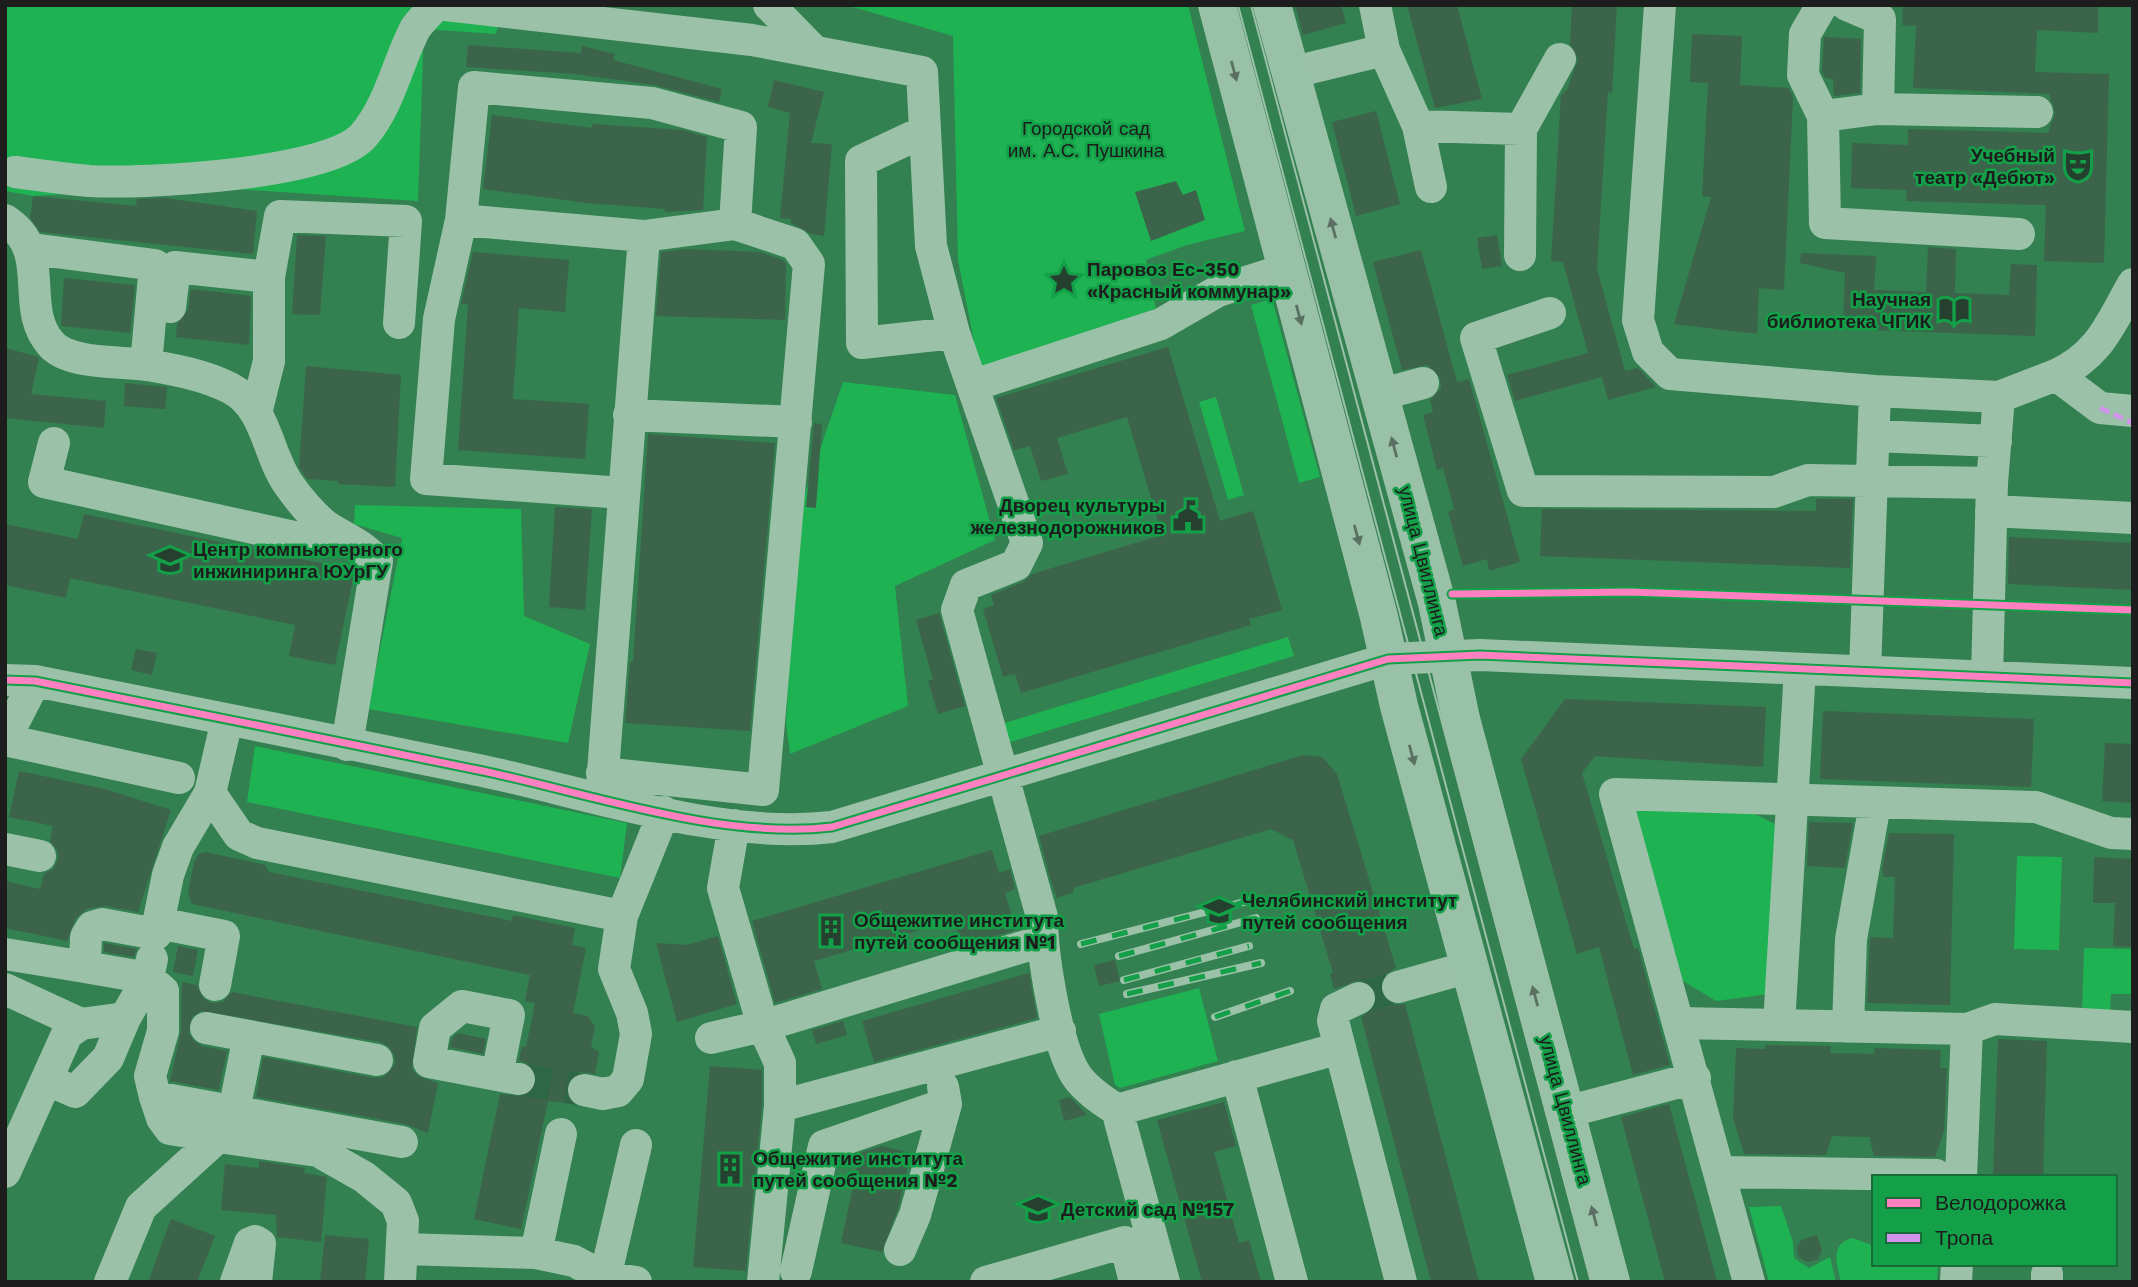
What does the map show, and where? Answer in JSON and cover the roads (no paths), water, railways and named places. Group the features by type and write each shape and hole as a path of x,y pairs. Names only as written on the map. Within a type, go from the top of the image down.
{"main road":[{"path":"1217,5 1469,967 1555,1282"},
{"name":"улица Цвиллинга","path":"1272,5 1437,603 1447,656 1611,1282"}],"street":[{"path":"15,172 91,181 191,179 272,168 347,149 363,137 384,106 416,27 436,5"},
{"path":"446,5 751,40 922,72 932,246 954,333 1027,543 1016,565 966,585 957,610 1042,917 1042,941 1060,1031 1076,1075 1102,1101 1117,1110 1164,1282"},
{"path":"769,5 815,52"},
{"path":"1375,5 1384,50 1418,125 1431,187"},
{"path":"1660,5 1638,320 1648,352 1670,374 1875,391 1999,397 2079,364 2109,331 2133,284"},
{"path":"1822,5 1805,34 1802,75 1823,116 1825,223 2019,234"},
{"path":"1847,5 1880,19 1878,109"},
{"path":"1290,73 1384,50"},
{"path":"1520,255 1521,129 1560,59"},
{"path":"623,493 426,478 439,319 461,220 474,87 652,103 741,127 736,224"},
{"path":"1823,116 1878,109 2037,112"},
{"path":"1418,125 1521,129"},
{"path":"925,131 861,161 862,343 954,333"},
{"path":"347,745 377,561 355,540 327,527 289,485 272,453 257,409 269,361 270,277 280,216 406,221 399,323"},
{"path":"5,220 14,226 32,249 38,320 51,346 77,358 146,365 203,377 232,390 257,409"},
{"path":"179,778 5,739 20,680 483,771 601,786 763,790 809,264 795,244 736,224 644,236 461,220"},
{"path":"601,786 644,236"},
{"path":"32,249 155,265 146,365"},
{"path":"167,331 175,267 270,277"},
{"path":"974,385 1161,324 1218,292 1287,269"},
{"path":"1550,313 1476,338 1522,491 1774,492 1808,480 1872,480 2133,518"},
{"path":"2056,375 2100,408 2133,411"},
{"path":"1379,395 1423,383"},
{"path":"1865,672 1875,391"},
{"path":"1987,677 1991,497 1999,397"},
{"path":"629,415 796,422"},
{"path":"1874,436 1996,441"},
{"path":"54,443 44,482 303,539 327,527"},
{"path":"601,786 664,812 734,825 798,831 832,827 1388,659 1447,656 2133,683"},
{"path":"1779,1025 1800,669"},
{"path":"48,1080 75,1091 108,1058 125,1018 148,978 168,875 178,847 210,793 227,720"},
{"path":"210,793 239,835 257,843 622,916"},
{"path":"1749,1282 1615,794 1794,802 2036,807 2111,833 2133,834"},
{"path":"1848,1027 1851,939 1875,804"},
{"path":"584,1090 603,1094 618,1091 628,1079 636,1034 632,1013 614,969 622,916 664,812"},
{"path":"734,825 723,888 763,1026 780,1063 780,1106 763,1282"},
{"path":"5,849 40,856"},
{"path":"85,967 86,937 92,927 102,924 224,936 215,985"},
{"path":"710,1038 763,1026 1042,941"},
{"path":"5,954 148,978 163,991 163,1031 150,1076 162,1118 170,1129 226,1124 402,1142"},
{"path":"1398,987 1469,967"},
{"path":"5,989 81,1024"},
{"path":"1359,998 1336,1009 1333,1021 1401,1282"},
{"path":"5,1172 67,1034 81,1024 125,1018"},
{"path":"1679,1023 1967,1029 1995,1019 2133,1027"},
{"path":"205,1028 377,1060"},
{"path":"1948,1175 1967,1029"},
{"path":"780,1106 1060,1031"},
{"path":"110,1282 141,1207 226,1124 249,1036"},
{"path":"1117,1110 1340,1048"},
{"path":"900,1250 915,1215 946,1104 938,1065"},
{"path":"1237,1076 1292,1282"},
{"path":"1566,1112 1695,1078"},
{"path":"796,1271 824,1146 946,1104"},
{"path":"226,1124 337,1159 396,1203 403,1221 400,1282"},
{"path":"536,1253 561,1134"},
{"path":"604,1279 636,1145"},
{"path":"1719,1172 1891,1175"},
{"path":"236,1282 250,1243 255,1241 260,1244 256,1282"},
{"path":"986,1282 1125,1242 1135,1282"},
{"path":"403,1249 536,1253 573,1261 604,1279 636,1282"}],"tunnel":[{"path":"1359,998 1398,987"},
{"path":"519,1079 584,1090"}],"tram line":[{"path":"1238,5 1578,1282"},
{"path":"1251,5 1591,1282"}],"railway":[{"path":"1081,944 1252,900"},
{"path":"1119,956 1256,918"},
{"path":"1124,980 1249,946"},
{"path":"1127,994 1261,963"},
{"path":"1215,1017 1290,991"}],"place":[{"name":"Учебный театр «Дебют»","path":"2078,166"},
{"name":"Паровоз Ес-350 «Красный коммунар»","path":"1064,280"},
{"name":"Научная библиотека ЧГИК","path":"1954,310"},
{"name":"Дворец культуры железнодорожников","path":"1188,516"},
{"name":"Центр компьютерного инжиниринга ЮУрГУ","path":"170,560"},
{"name":"Челябинский институт путей сообщения","path":"1219,911"},
{"name":"Общежитие института путей сообщения №1","path":"831,931"},
{"name":"Общежитие института путей сообщения №2","path":"730,1169"},
{"name":"Детский сад №157","path":"1038,1209"}],"park label":[{"name":"Городской сад им. А.С. Пушкина","path":"1086,139"}]}
